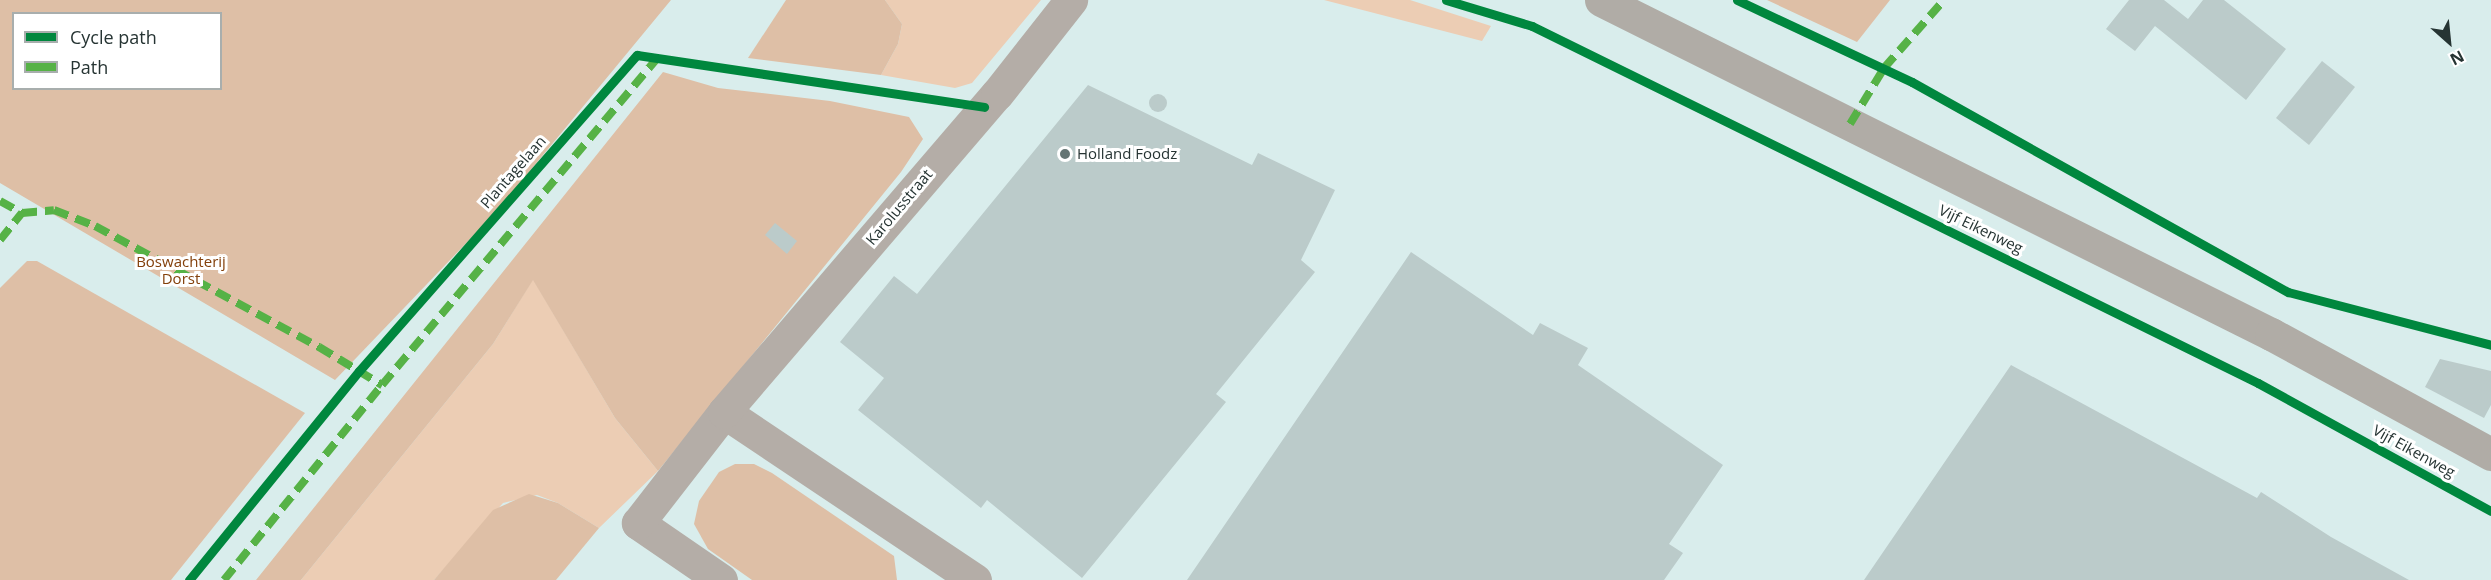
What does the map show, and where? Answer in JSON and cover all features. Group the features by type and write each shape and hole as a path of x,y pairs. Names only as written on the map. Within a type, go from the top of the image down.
{"main road":[{"path":"1601,0 2271,334 2491,454"}],"street":[{"name":"Karolusstraat","path":"721,580 638,523 724,412 997,94 1071,0"},
{"path":"724,412 975,580"}],"shaded area":[{"path":"885,0 1041,0 972,83 955,88 881,75 898,44 902,24"},
{"path":"1324,0 1410,0 1491,26 1482,41"},
{"path":"533,279 615,418 658,471 599,528 558,503 537,495 503,503 434,580 301,580 493,344"}],"green space":[{"name":"Boswachterij Dorst","path":"0,0 671,0 496,212 335,380 0,183"},
{"path":"786,0 885,0 902,24 898,44 881,75 748,58"},
{"path":"1767,0 1890,0 1857,42"},
{"path":"663,72 718,88 830,101 909,117 923,139 901,172 658,471 615,418 533,280 493,344 301,580 256,580"},
{"path":"27,261 37,261 305,413 171,580 0,580 0,288"},
{"path":"735,464 754,464 772,473 894,556 897,580 752,580 708,549 694,524 699,501 719,472"},
{"path":"529,494 558,503 599,528 556,580 434,580 493,510"}],"building":[{"path":"2129,0 2164,0 2188,19 2203,0 2224,0 2286,49 2246,100 2155,26 2135,51 2106,29"},
{"path":"2322,61 2355,87 2309,145 2276,118"},
{"path":"1088,85 1252,165 1258,153 1335,190 1301,260 1315,272 1216,394 1226,402 1082,578 987,500 981,508 858,410 884,378 840,342 894,276 917,294"},
{"path":"1158,94 1164,97 1167,103 1164,109 1158,112 1152,109 1149,103 1152,97"},
{"path":"775,223 797,241 787,254 765,235"},
{"path":"1411,252 1533,335 1540,323 1588,348 1578,365 1723,465 1669,544 1683,553 1664,580 1187,580"},
{"path":"2440,359 2491,371 2491,405 2484,418 2425,387"},
{"path":"2011,365 2257,498 2261,492 2331,537 2409,580 1864,580"}],"marked path":[{"path":"1850,124 1884,68 1944,0"},
{"path":"224,580 382,385 658,57"},
{"path":"0,201 22,213 54,210 95,226 319,347 382,385"},
{"path":"0,240 22,213"}],"cycle path":[{"name":"Vijf Eikenweg","path":"1446,0 1532,26 2258,383 2491,511"},
{"path":"1737,0 1912,82 2288,292 2491,345"},
{"name":"Plantagelaan","path":"189,580 359,371 637,55 984,107"}],"place":[{"name":"Holland Foodz","path":"1065,154"}]}
